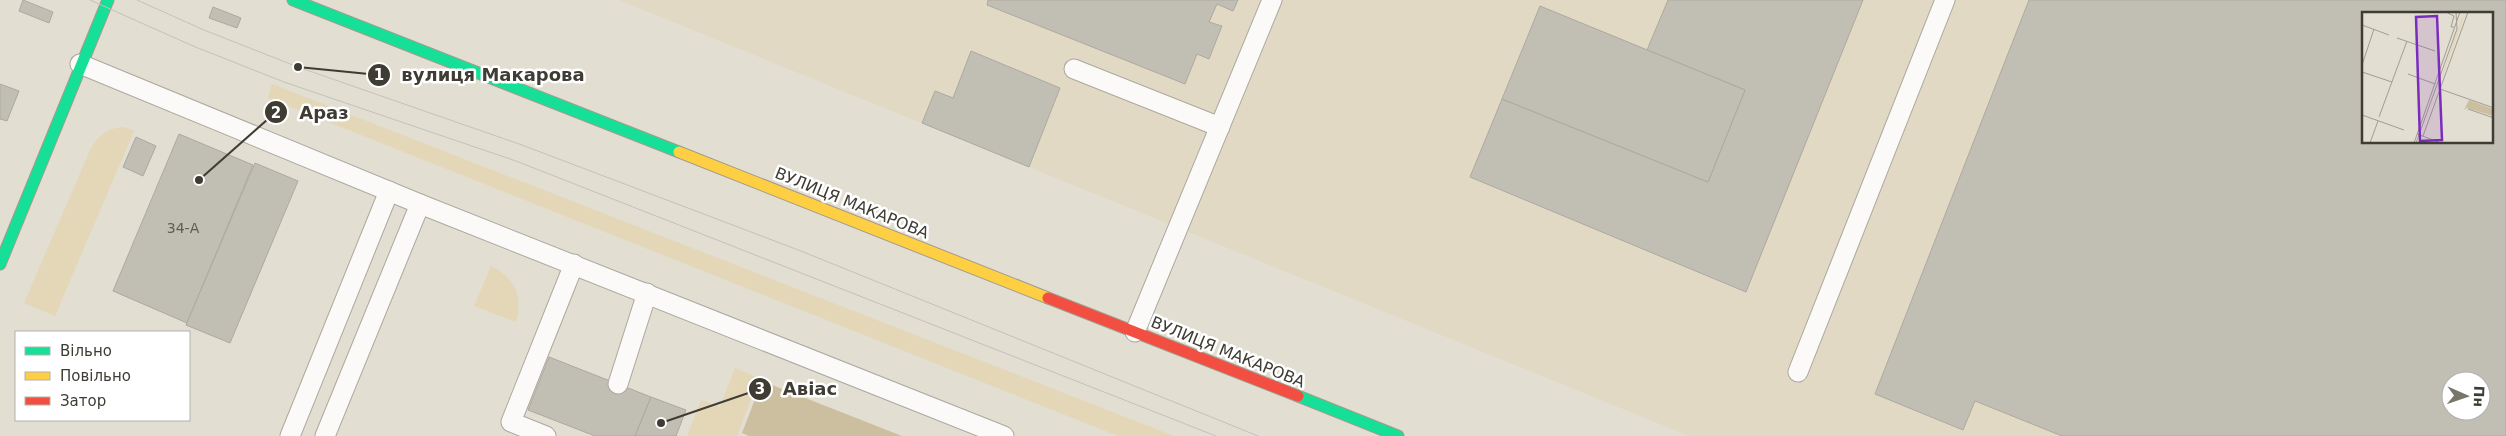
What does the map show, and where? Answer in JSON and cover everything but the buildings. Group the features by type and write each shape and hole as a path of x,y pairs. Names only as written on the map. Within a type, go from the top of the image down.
{"main road":[{"path":"0,264 80,64 108,0"},
{"name":"ВУЛИЦЯ МАКАРОВА","path":"294,0 1398,436"}],"lane":[{"path":"1136,332 1272,0"},
{"path":"1798,372 1945,0"},
{"path":"80,64 420,204 1004,436"},
{"path":"1074,69 1220,127"},
{"path":"290,436 389,191"},
{"path":"325,436 420,204"},
{"path":"546,436 511,422 574,264"},
{"path":"618,384 647,293"}],"shaded area":[{"path":"619,0 2506,0 2506,436 1689,436"},
{"path":"272,84 1174,436 1118,436 268,98"},
{"path":"124,127 134,131 55,316 24,303 91,148 97,139 105,133"},
{"path":"491,266 506,276 515,289 519,304 516,322 474,306"},
{"path":"735,368 759,378 737,436 687,436 701,400 720,407"},
{"path":"762,381 902,436 749,436 742,433"}],"tram line":[{"path":"90,0 193,46 284,82 516,161 1216,436"},
{"path":"137,0 204,30 298,67 522,145 801,251 1258,436"}],"traffic: fast":[{"path":"0,264 108,0"},
{"path":"293,0 679,152"},
{"path":"1298,396 1398,436"}],"traffic: slow":[{"path":"679,152 1048,298"}],"traffic: jam":[{"path":"1048,298 1298,396"}],"place":[{"name":"вулиця Макарова","path":"298,67"},
{"name":"Араз","path":"199,180"},
{"name":"Авіас","path":"661,423"}]}
